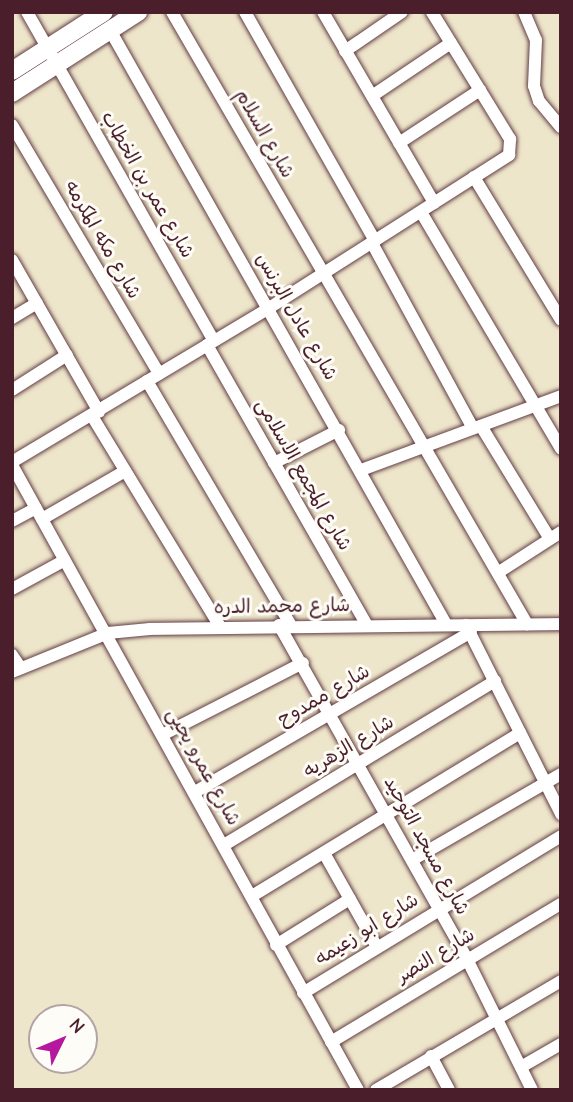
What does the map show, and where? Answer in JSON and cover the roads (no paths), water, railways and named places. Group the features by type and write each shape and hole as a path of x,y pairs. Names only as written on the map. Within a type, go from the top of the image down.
{"street":[{"name":"شارع عمر بن الخطاب","path":"27,12 210,343"},
{"path":"12,71 104,12"},
{"path":"12,93 138,12"},
{"name":"شارع السلام","path":"172,12 527,624"},
{"path":"245,12 477,427 555,535 499,572"},
{"path":"323,12 434,203"},
{"path":"345,51 402,12"},
{"path":"12,463 269,309 509,155 510,139 432,12"},
{"path":"527,13 536,40 534,86 549,116 561,127"},
{"name":"شارع عادل البرنس","path":"110,30 339,430 446,624"},
{"path":"372,96 451,43"},
{"path":"399,143 480,90"},
{"name":"شارع مكه المكرمه","path":"12,125 153,378"},
{"path":"474,177 561,320"},
{"path":"421,212 561,449"},
{"path":"12,260 67,355 125,471 221,628"},
{"path":"12,318 37,303"},
{"name":"شارع المجمع الاسلامى","path":"210,343 274,463 366,624"},
{"path":"12,390 67,355"},
{"name":"شارع مسجد التوحيد","path":"153,378 331,715 467,959 532,1090"},
{"path":"361,470 561,396"},
{"path":"274,463 339,430"},
{"name":"شارع عمرو يحيى","path":"12,463 164,734 276,945 358,1090"},
{"path":"12,521 39,513 125,471"},
{"path":"12,589 65,560"},
{"name":"شارع محمد الدره","path":"16,670 108,634 284,624 446,624 469,628 561,624"},
{"path":"469,628 561,814"},
{"name":"شارع ممدوح","path":"195,792 331,715 469,628"},
{"path":"12,655 16,670"},
{"path":"164,734 303,663"},
{"name":"شارع الزهريه","path":"224,845 495,681"},
{"path":"252,896 520,733"},
{"path":"412,860 561,774"},
{"name":"شارع ابو زعيمه","path":"303,993 561,836"},
{"path":"324,853 377,947"},
{"path":"276,945 350,899"},
{"name":"شارع النصر","path":"331,1042 561,904"},
{"path":"376,1090 561,981"},
{"path":"522,1067 561,1044"},
{"path":"431,1056 449,1090"}]}
